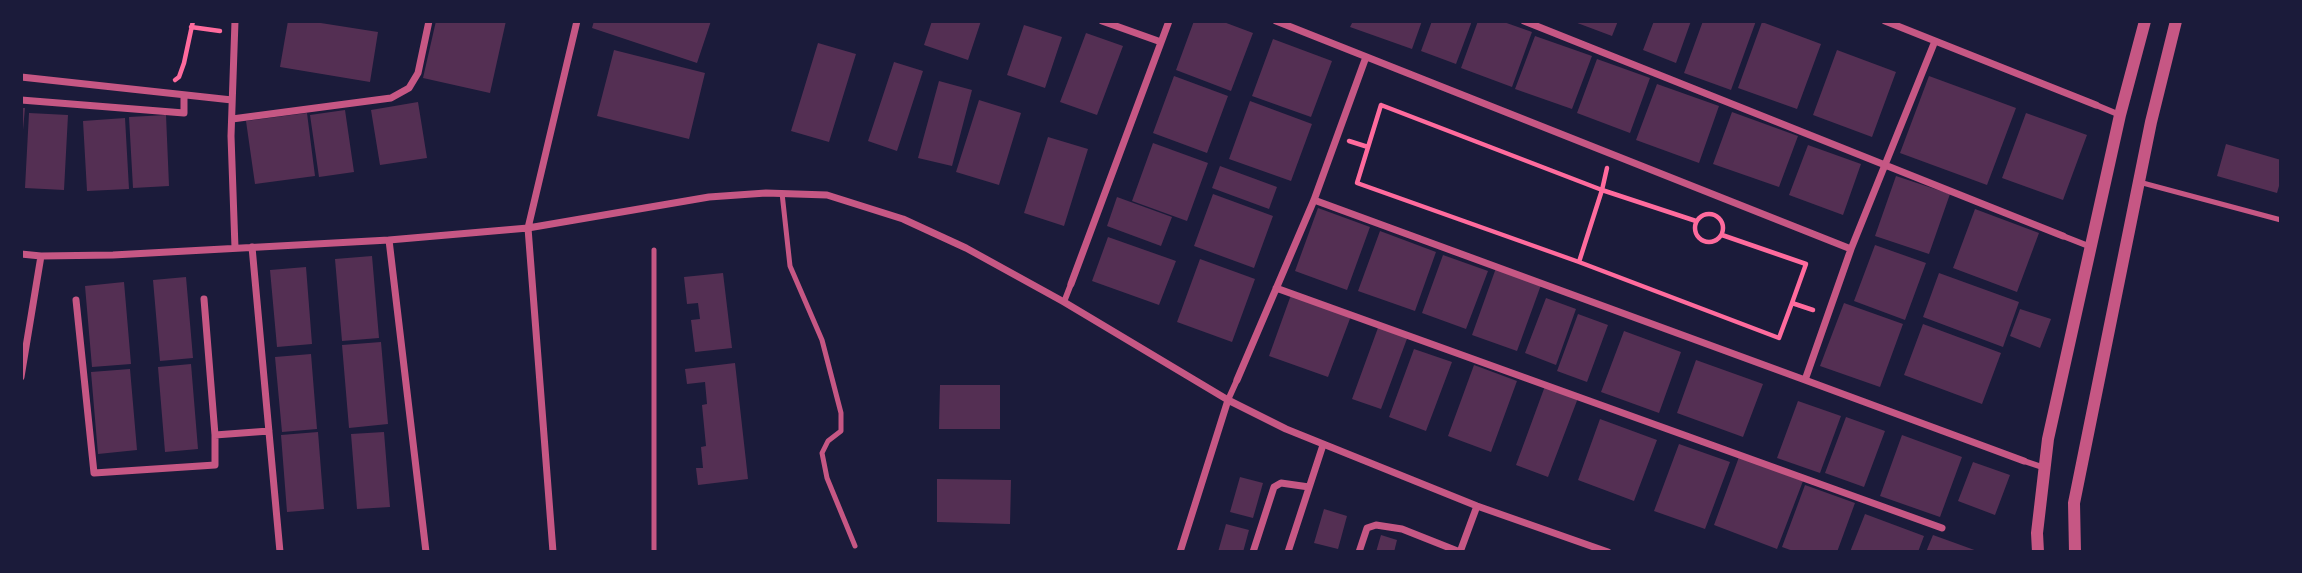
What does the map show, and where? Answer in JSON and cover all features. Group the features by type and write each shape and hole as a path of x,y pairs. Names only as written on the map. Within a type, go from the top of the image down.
{"street":[{"path":"234,248 232,100 235,21"},
{"path":"232,119 391,98 409,88 418,73 429,21"},
{"path":"553,552 528,228 577,21"},
{"path":"1102,21 1161,42"},
{"path":"1064,302 1169,21"},
{"path":"1276,21 1851,249"},
{"path":"1524,21 2091,247"},
{"path":"1885,21 2120,115"},
{"path":"2038,552 2036,533 2048,439 2120,115 2145,21"},
{"path":"2075,552 2074,503 2151,122 2176,21"},
{"path":"1805,380 1851,249 1935,41"},
{"path":"1180,552 1228,400 1314,200 1366,57"},
{"path":"21,77 232,100"},
{"path":"21,100 184,113 184,94"},
{"path":"21,254 41,256 389,240 528,228 709,197 782,193 827,195 903,219 966,248 1064,302 1228,400 1323,445 1476,506 1603,551"},
{"path":"1314,200 2045,468"},
{"path":"389,240 426,552"},
{"path":"252,247 280,552"},
{"path":"21,377 41,256"},
{"path":"1276,288 1942,528"},
{"path":"76,299 94,473 215,465 205,299"},
{"path":"215,435 269,430"},
{"path":"1288,552 1323,445"},
{"path":"1253,552 1274,487 1280,483 1310,487"},
{"path":"1359,552 1367,528 1376,525 1402,529 1460,552 1476,506"}],"lane":[{"path":"2139,182 2281,220"},
{"path":"782,193 790,266 822,340 841,413 841,431 828,441 822,453 827,478 855,546"},
{"path":"654,250 654,552"}],"path":[{"path":"162,82 179,77 193,21"},
{"path":"191,27 235,33"},
{"path":"1381,105 1602,190 1696,221 1695,231 1700,239 1709,242 1722,235 1806,264 1779,338 1579,262 1357,183 1381,105"},
{"path":"1579,262 1611,154"},
{"path":"1696,221 1707,214 1716,215 1723,222 1722,235"},
{"path":"1792,303 1828,315"}],"building":[{"path":"288,21 308,21 378,32 370,82 280,67"},
{"path":"436,21 506,21 490,93 423,78"},
{"path":"594,21 711,21 697,63 592,28"},
{"path":"932,21 981,21 968,60 924,45"},
{"path":"1194,21 1221,21 1253,33 1231,91 1176,70"},
{"path":"1353,21 1422,21 1412,49 1350,27"},
{"path":"1432,21 1472,21 1456,64 1421,51"},
{"path":"1478,21 1501,21 1532,32 1512,87 1461,68"},
{"path":"1572,21 1618,21 1612,36"},
{"path":"1654,21 1691,21 1676,63 1643,50"},
{"path":"1703,21 1756,21 1731,90 1684,73"},
{"path":"1762,22 1821,44 1797,109 1738,88"},
{"path":"1024,25 1062,37 1045,88 1007,75"},
{"path":"1086,33 1123,46 1097,115 1060,102"},
{"path":"1535,36 1592,56 1572,109 1515,89"},
{"path":"1273,39 1332,61 1311,117 1252,96"},
{"path":"818,43 856,54 829,142 791,131"},
{"path":"614,50 705,73 689,139 597,116"},
{"path":"1837,50 1896,72 1872,137 1813,115"},
{"path":"1597,59 1650,78 1630,133 1577,113"},
{"path":"894,62 923,71 897,151 868,141"},
{"path":"1174,76 1228,96 1207,153 1153,133"},
{"path":"1929,76 2016,108 1987,185 1900,153"},
{"path":"939,81 972,90 952,166 918,158"},
{"path":"1657,84 1719,106 1699,163 1636,140"},
{"path":"979,100 1021,113 999,185 956,172"},
{"path":"1250,101 1312,124 1291,181 1229,159"},
{"path":"418,102 427,158 380,165 371,110"},
{"path":"21,108 25,108 23,130 21,130"},
{"path":"345,110 354,172 319,177 310,115"},
{"path":"1732,112 1798,136 1779,187 1713,164"},
{"path":"29,113 68,115 64,190 25,188"},
{"path":"307,113 315,176 255,184 246,121"},
{"path":"2026,113 2087,135 2063,200 2002,178"},
{"path":"166,115 169,186 133,188 129,117"},
{"path":"125,118 129,189 87,191 83,121"},
{"path":"1048,137 1088,149 1064,226 1024,213"},
{"path":"1153,143 1208,163 1187,221 1132,201"},
{"path":"2226,144 2281,160 2281,179 2277,193 2217,176"},
{"path":"1808,145 1861,164 1843,215 1789,195"},
{"path":"1220,166 1277,187 1269,209 1212,188"},
{"path":"1896,176 1950,194 1929,254 1875,236"},
{"path":"1213,194 1273,216 1254,268 1194,246"},
{"path":"1117,197 1172,217 1161,246 1107,226"},
{"path":"1318,208 1370,227 1347,290 1295,271"},
{"path":"1975,209 2039,233 2017,292 1953,268"},
{"path":"1380,231 1436,252 1415,311 1358,291"},
{"path":"1108,237 1176,261 1159,305 1092,281"},
{"path":"1875,245 1926,263 1905,320 1854,301"},
{"path":"1443,255 1488,271 1466,329 1422,313"},
{"path":"372,256 379,338 342,341 335,259"},
{"path":"1200,259 1255,279 1232,342 1177,322"},
{"path":"306,267 312,344 277,347 270,270"},
{"path":"1496,268 1541,285 1517,351 1472,335"},
{"path":"723,273 732,348 695,352 691,320 700,319 698,303 687,304 684,277"},
{"path":"1939,273 2019,302 2003,347 1923,317"},
{"path":"186,277 193,358 160,361 153,280"},
{"path":"124,282 131,364 92,367 85,286"},
{"path":"1291,295 1351,316 1328,377 1269,356"},
{"path":"1546,298 1576,309 1556,365 1525,353"},
{"path":"1844,303 1903,324 1880,387 1820,366"},
{"path":"2020,309 2051,319 2040,348 2010,336"},
{"path":"1578,314 1608,325 1587,382 1557,371"},
{"path":"1923,324 2001,353 1982,404 1904,375"},
{"path":"1379,325 1408,336 1381,409 1352,399"},
{"path":"1624,331 1681,352 1659,413 1601,392"},
{"path":"381,342 388,424 349,428 342,345"},
{"path":"1414,349 1452,362 1426,431 1389,417"},
{"path":"311,354 317,429 282,432 275,357"},
{"path":"1696,360 1763,384 1743,437 1677,413"},
{"path":"735,363 748,479 698,485 696,468 703,468 701,447 706,446 702,405 707,404 705,382 687,384 685,369"},
{"path":"191,364 198,449 165,452 158,367"},
{"path":"1474,365 1517,381 1491,452 1448,436"},
{"path":"130,369 137,450 98,454 91,372"},
{"path":"940,385 1000,385 1000,429 939,429"},
{"path":"1545,386 1578,398 1548,477 1516,465"},
{"path":"1798,401 1841,416 1820,473 1777,458"},
{"path":"1846,417 1885,431 1864,487 1825,473"},
{"path":"1600,419 1657,440 1634,501 1578,480"},
{"path":"318,432 324,509 287,512 281,435"},
{"path":"384,432 390,507 357,509 351,434"},
{"path":"1902,435 1962,457 1940,517 1880,496"},
{"path":"1679,444 1730,462 1705,529 1654,511"},
{"path":"1739,457 1803,481 1777,549 1714,525"},
{"path":"1973,462 2010,475 1995,515 1958,501"},
{"path":"1240,477 1263,483 1253,518 1230,512"},
{"path":"937,479 1011,480 1010,524 937,522"},
{"path":"1805,485 1855,503 1837,552 1796,552 1782,547"},
{"path":"1324,509 1347,516 1338,549 1314,543"},
{"path":"1865,514 1924,536 1918,552 1850,552"},
{"path":"1226,524 1249,530 1243,552 1218,552"},
{"path":"1381,535 1397,540 1394,552 1376,552"},
{"path":"1933,535 1980,552 1926,552"}]}
